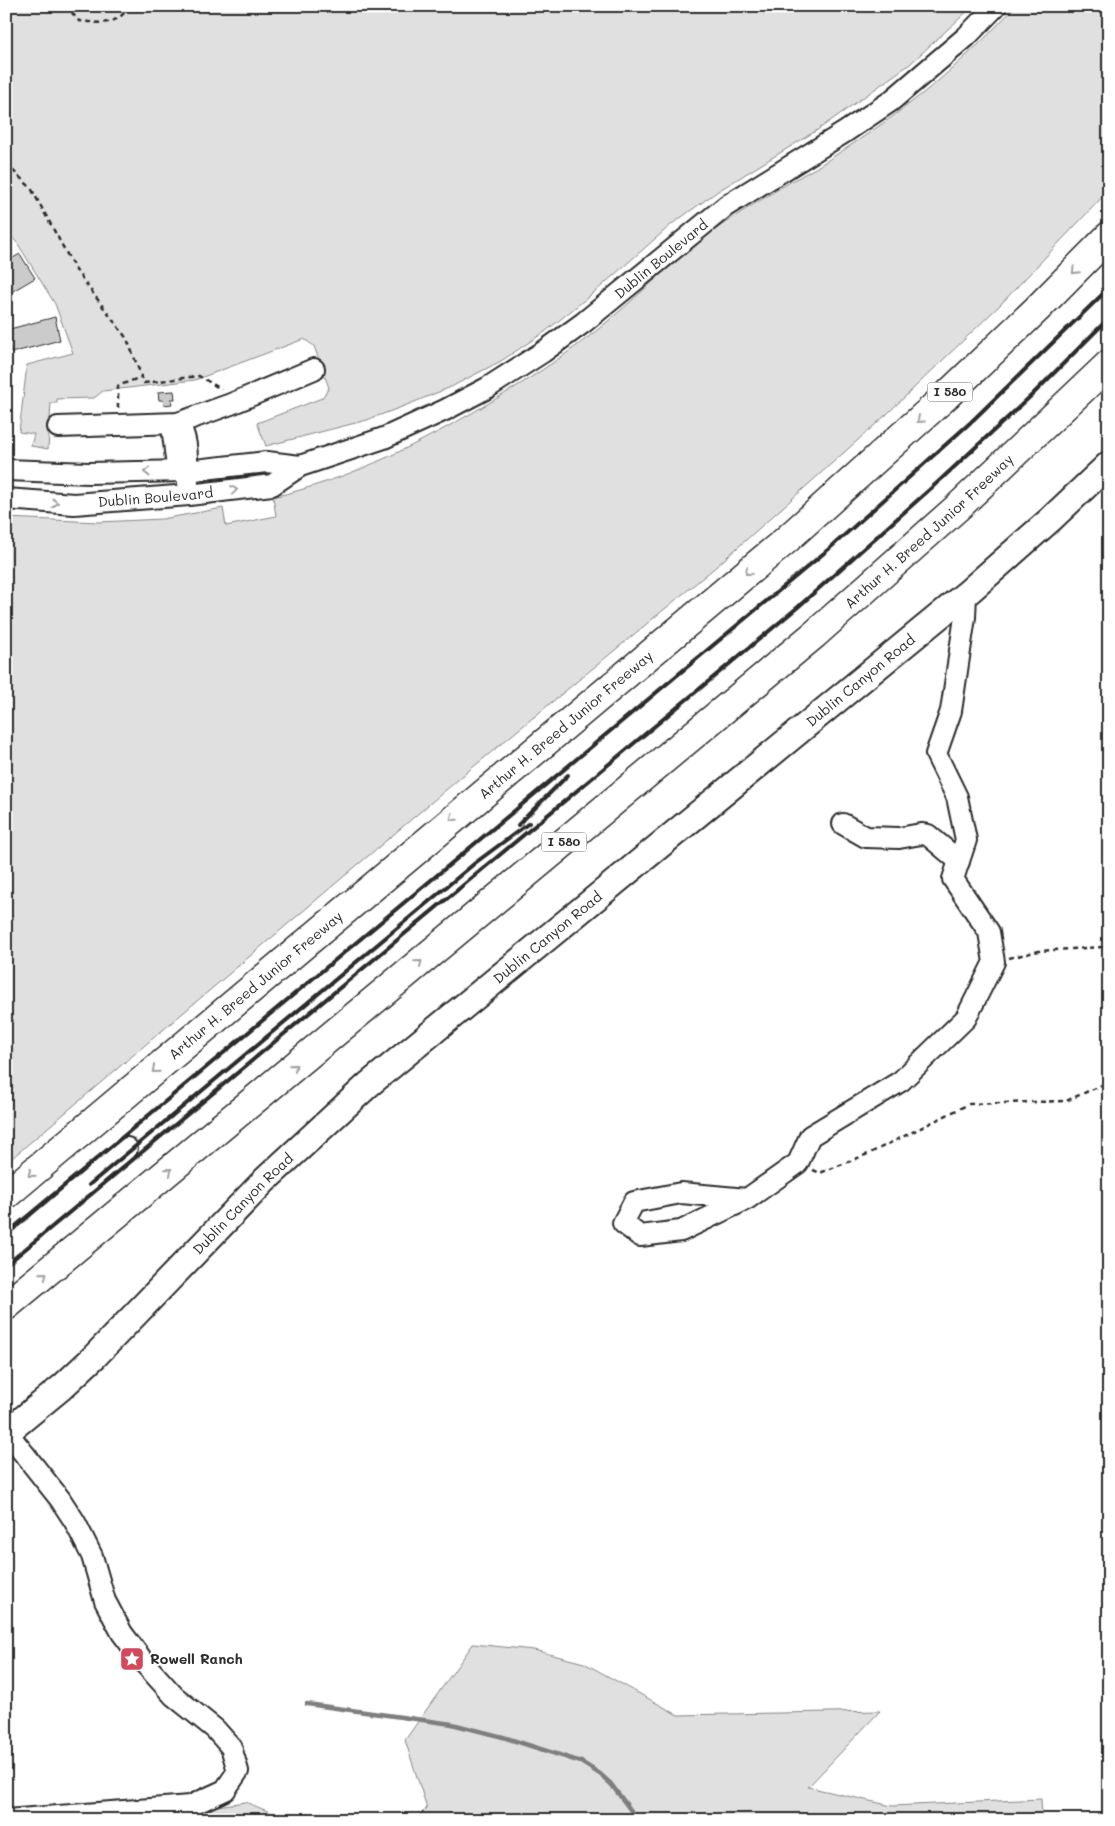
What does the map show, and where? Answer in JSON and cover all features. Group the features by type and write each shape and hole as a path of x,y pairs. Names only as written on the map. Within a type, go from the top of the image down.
{"highway":[{"name":"Arthur H. Breed Junior Freeway","path":"6,1195 792,534 946,396 1109,236"},
{"name":"Arthur H. Breed Junior Freeway","path":"6,1306 815,634 964,501 1109,364"}],"main road":[{"name":"Dublin Canyon Road","path":"7,1432 62,1387 94,1357 265,1180 368,1084 966,594 1051,520 1109,464"}],"street":[{"name":"Dublin Boulevard","path":"6,499 74,504 189,495 272,485 300,466 365,445 467,399 531,361 583,323 726,206 846,132 891,101 966,37 996,6"},
{"path":"58,427 178,423 239,401 314,369"},
{"path":"178,423 173,434 176,459 186,471 189,495"},
{"name":"Dublin Boulevard","path":"6,470 41,473 186,471 267,462 300,466"},
{"path":"748,1199 682,1193 634,1202 624,1223 640,1236 681,1231 748,1199 798,1163 810,1136 901,1081 966,1018 994,962 989,932 953,879 966,840 957,797 936,754 952,711 965,617 966,594"},
{"path":"842,824 866,837 899,838 921,834 928,835 959,861"},
{"path":"6,1251 128,1148"},
{"path":"6,1820 190,1806 225,1790 238,1771 232,1746 174,1696 146,1665 122,1633 105,1601 92,1556 75,1522 7,1432"}],"path":[{"path":"66,6 78,21 105,24 123,15 128,6"},
{"path":"6,164 31,188 75,269 127,339 144,383 199,376 239,401"},
{"path":"118,425 118,386 142,377"},
{"path":"994,962 1039,951 1103,948 1109,950"},
{"path":"798,1163 820,1173 868,1154 969,1104 1066,1101 1102,1085 1109,1084"}],"shaded area":[{"path":"6,6 973,6 910,64 819,129 718,191 672,224 597,290 546,331 501,361 451,387 367,420 266,446 257,423 322,398 329,388 314,346 304,339 195,380 103,391 94,398 57,399 57,403 51,403 48,449 31,446 34,434 19,432 27,365 73,353 55,304 18,244 6,230"},
{"path":"1016,6 1109,6 1109,190 1000,305 886,415 718,565 466,773 6,1163 6,518 99,522 162,519 223,508 226,526 276,516 273,497 351,473 400,451 472,413 551,364 610,319 709,234 783,186 816,168 918,97 952,69"},
{"path":"473,1644 534,1650 584,1663 678,1715 880,1711 808,1787 892,1806 1041,1799 1042,1820 415,1820 427,1808 405,1740"},
{"path":"245,1802 290,1820 120,1820"}],"building":[{"path":"20,254 35,278 6,295 6,262"},
{"path":"55,317 60,340 11,353 6,330"},
{"path":"174,391 175,399 171,399 172,404 164,405 163,400 159,400 158,392"}],"waterway":[{"path":"307,1704 452,1724 503,1737 581,1762 600,1774 611,1784 638,1820"}],"railway":[{"path":"6,1234 830,548 971,422 1109,288"},
{"path":"6,1265 798,607 1032,395 1109,318"},
{"path":"518,825 568,775"},
{"path":"89,1185 475,863 529,823"}],"place":[{"name":"Rowell Ranch","path":"132,1659"}]}
